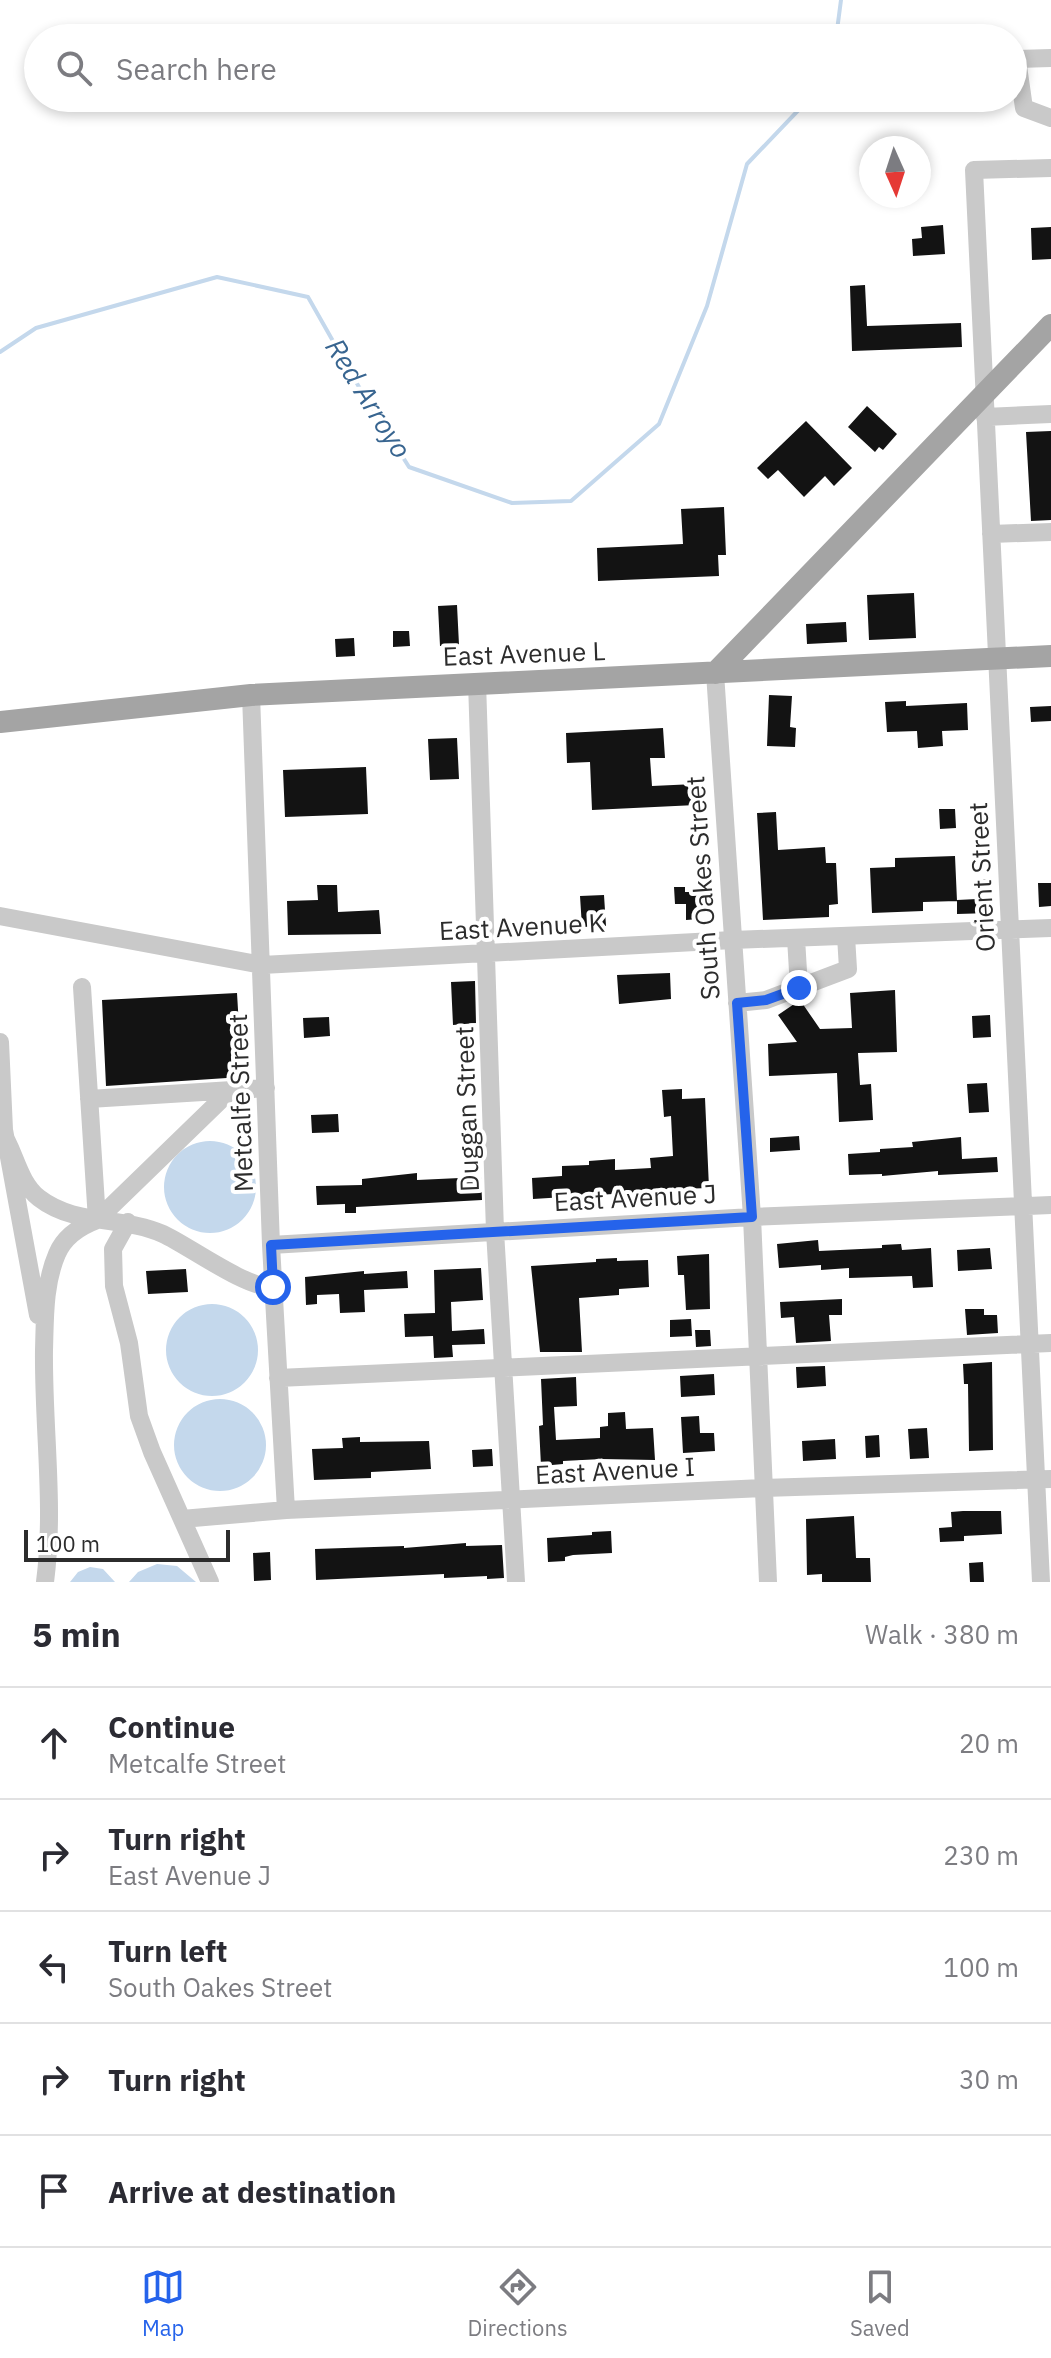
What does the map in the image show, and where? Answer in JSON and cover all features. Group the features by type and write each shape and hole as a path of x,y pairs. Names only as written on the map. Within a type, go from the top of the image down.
{"main road":[{"path":"715,673 1051,325"},
{"name":"East Avenue L","path":"0,722 251,695 1051,656"}],"street":[{"path":"1027,59 1051,58"},
{"path":"1027,109 1051,118"},
{"name":"Orient Street","path":"1041,1582 1043,1479 1029,1344 974,170 1051,168"},
{"path":"985,417 1051,414"},
{"path":"991,534 1051,532"},
{"name":"South Oakes Street","path":"715,673 752,1217 768,1582"},
{"name":"Duggan Street","path":"477,682 495,1231 516,1582"},
{"name":"Metcalfe Street","path":"251,695 271,1245 286,1510"},
{"name":"East Avenue K","path":"0,916 262,965 733,940 1051,928"},
{"path":"737,1003 766,1000 848,969 846,936"},
{"path":"796,938 799,988"},
{"path":"82,987 97,1220"},
{"path":"0,1042 3,1132 44,1353"},
{"path":"89,1099 266,1088"},
{"path":"45,1582 50,1545 45,1298 57,1252 78,1227 97,1220 231,1090"},
{"path":"3,1132 17,1167 37,1197 62,1211 97,1220 128,1222 161,1233 252,1284 273,1287"},
{"name":"East Avenue J","path":"271,1245 752,1217 1051,1205"},
{"path":"128,1222 113,1249 114,1286 129,1343 136,1399 144,1434 210,1582"},
{"path":"278,1378 1051,1343"},
{"name":"East Avenue I","path":"182,1519 286,1510 512,1502 763,1488 1043,1479"}],"water":[{"path":"210,1141 227,1145 242,1155 252,1170 256,1187 252,1204 242,1219 227,1229 210,1233 193,1229 178,1219 168,1204 164,1187 168,1170 178,1155 193,1145"},
{"path":"212,1304 229,1308 244,1318 254,1333 258,1350 254,1367 244,1382 229,1392 212,1396 195,1392 180,1382 170,1367 166,1350 170,1333 180,1318 195,1308"},
{"path":"220,1399 237,1403 252,1413 262,1428 266,1445 262,1462 252,1477 237,1487 220,1491 203,1487 188,1477 178,1462 174,1445 178,1428 188,1413 203,1403"},
{"path":"157,1564 177,1566 196,1582 129,1582 138,1572"},
{"path":"90,1567 103,1569 115,1582 70,1582 78,1572"}],"building":[{"path":"943,225 945,254 913,256 912,239 922,238 921,227"},
{"path":"1051,227 1051,259 1032,260 1031,228"},
{"path":"865,285 867,326 961,323 962,347 852,351 850,286"},
{"path":"867,406 897,434 883,450 879,447 875,452 848,427"},
{"path":"806,421 852,468 834,486 825,476 804,497 778,470 768,479 757,468"},
{"path":"1051,431 1051,520 1031,521 1026,432"},
{"path":"724,507 726,555 718,555 719,576 598,581 597,548 683,544 681,509"},
{"path":"914,593 916,638 869,640 867,595"},
{"path":"457,605 459,645 440,646 438,606"},
{"path":"846,622 847,642 807,644 806,624"},
{"path":"393,631 409,631 410,646 393,647"},
{"path":"354,638 355,656 336,657 335,639"},
{"path":"769,695 792,696 790,727 796,728 795,747 767,746"},
{"path":"906,701 906,706 967,703 968,730 942,731 943,746 918,748 917,731 887,732 885,702"},
{"path":"1051,706 1051,721 1031,722 1030,707"},
{"path":"663,728 665,758 650,758 652,786 695,784 696,805 592,810 590,762 567,763 566,733"},
{"path":"457,738 459,779 430,780 428,739"},
{"path":"366,767 368,814 285,817 283,770"},
{"path":"939,809 955,809 956,828 940,829"},
{"path":"776,812 778,850 825,847 826,863 836,863 838,904 829,905 829,917 763,920 757,813"},
{"path":"955,856 957,901 923,902 923,911 872,913 870,868 895,867 895,858"},
{"path":"976,879 990,879 991,913 957,914 957,900 977,899"},
{"path":"1038,883 1051,883 1051,906 1039,907"},
{"path":"317,885 337,885 338,912 379,910 381,934 288,935 287,901 318,900"},
{"path":"674,887 685,887 685,892 699,892 700,919 686,920 686,904 675,904"},
{"path":"604,895 606,926 582,927 580,896"},
{"path":"670,973 671,999 619,1004 617,975"},
{"path":"475,981 476,1023 453,1025 451,982"},
{"path":"895,990 897,1052 858,1053 860,1085 871,1084 873,1120 839,1122 837,1073 769,1076 768,1044 797,1042 778,1015 800,1000 820,1029 852,1028 850,993"},
{"path":"237,993 242,1077 106,1086 102,1000"},
{"path":"990,1015 991,1037 973,1038 972,1016"},
{"path":"329,1017 330,1036 304,1038 303,1018"},
{"path":"987,1083 989,1112 969,1113 967,1084"},
{"path":"682,1089 682,1099 705,1098 709,1188 647,1190 647,1197 629,1198 629,1193 533,1199 532,1178 562,1176 562,1166 589,1165 589,1161 615,1159 615,1170 651,1168 650,1158 673,1156 671,1116 664,1117 662,1090"},
{"path":"338,1114 339,1132 312,1133 311,1115"},
{"path":"799,1136 800,1150 770,1152 770,1138"},
{"path":"961,1137 962,1159 997,1157 998,1172 849,1175 848,1154 880,1152 880,1149 913,1147 912,1142"},
{"path":"417,1173 417,1180 481,1177 482,1200 356,1207 356,1213 345,1213 345,1204 317,1205 316,1186 362,1185 362,1179"},
{"path":"818,1240 819,1251 901,1244 902,1250 931,1248 933,1287 913,1288 912,1276 849,1278 849,1268 821,1270 821,1265 779,1268 777,1244"},
{"path":"990,1248 992,1269 958,1271 957,1250"},
{"path":"709,1254 710,1309 686,1310 684,1275 678,1275 677,1256"},
{"path":"617,1258 617,1261 648,1260 649,1287 619,1289 619,1295 579,1298 582,1352 540,1352 531,1266"},
{"path":"481,1268 483,1300 451,1302 452,1331 484,1329 485,1344 452,1345 453,1357 434,1358 433,1336 405,1337 404,1314 435,1313 434,1270"},
{"path":"186,1269 188,1292 148,1294 146,1271"},
{"path":"364,1271 364,1274 407,1271 408,1288 364,1290 365,1312 340,1313 339,1294 317,1295 317,1304 306,1305 305,1277"},
{"path":"842,1299 842,1315 829,1315 831,1341 796,1343 794,1317 781,1318 780,1302"},
{"path":"965,1309 984,1309 984,1315 997,1315 998,1333 967,1335"},
{"path":"691,1319 692,1336 670,1337 670,1320"},
{"path":"695,1330 710,1330 711,1346 696,1347"},
{"path":"992,1362 993,1450 969,1451 968,1384 964,1384 963,1364"},
{"path":"825,1366 826,1386 797,1388 796,1367"},
{"path":"714,1374 715,1395 681,1397 680,1376"},
{"path":"576,1377 577,1406 554,1407 556,1440 600,1438 600,1427 608,1426 608,1413 625,1412 626,1429 653,1428 655,1460 563,1461 563,1464 541,1466 541,1379"},
{"path":"699,1416 700,1433 714,1433 715,1451 683,1453 681,1417"},
{"path":"927,1428 929,1458 910,1459 908,1429"},
{"path":"879,1435 880,1457 866,1458 865,1436"},
{"path":"360,1437 360,1442 429,1441 431,1469 371,1472 371,1478 314,1480 312,1449 343,1448 342,1438"},
{"path":"835,1439 836,1459 803,1461 802,1441"},
{"path":"492,1449 493,1466 473,1467 472,1450"},
{"path":"1001,1511 1002,1534 964,1536 964,1541 940,1542 939,1528 952,1527 951,1512"},
{"path":"854,1516 856,1558 870,1558 871,1582 822,1582 822,1574 807,1575 806,1519"},
{"path":"611,1531 612,1553 573,1555 565,1557 565,1561 548,1562 547,1538"},
{"path":"466,1543 466,1546 502,1545 504,1578 444,1578 444,1574 316,1580 315,1549 404,1548"},
{"path":"270,1552 271,1580 254,1581 253,1553"},
{"path":"983,1562 984,1582 970,1582 969,1563"}],"waterway":[{"name":"Red Arroyo","path":"838,24 841,0"},
{"name":"Red Arroyo","path":"0,352 36,328 217,277 308,297 409,467 512,503 571,501 659,424 707,306 747,164 797,112"}],"route":[{"path":"273,1287 271,1245 752,1217 737,1003 766,1000 799,988"}]}
